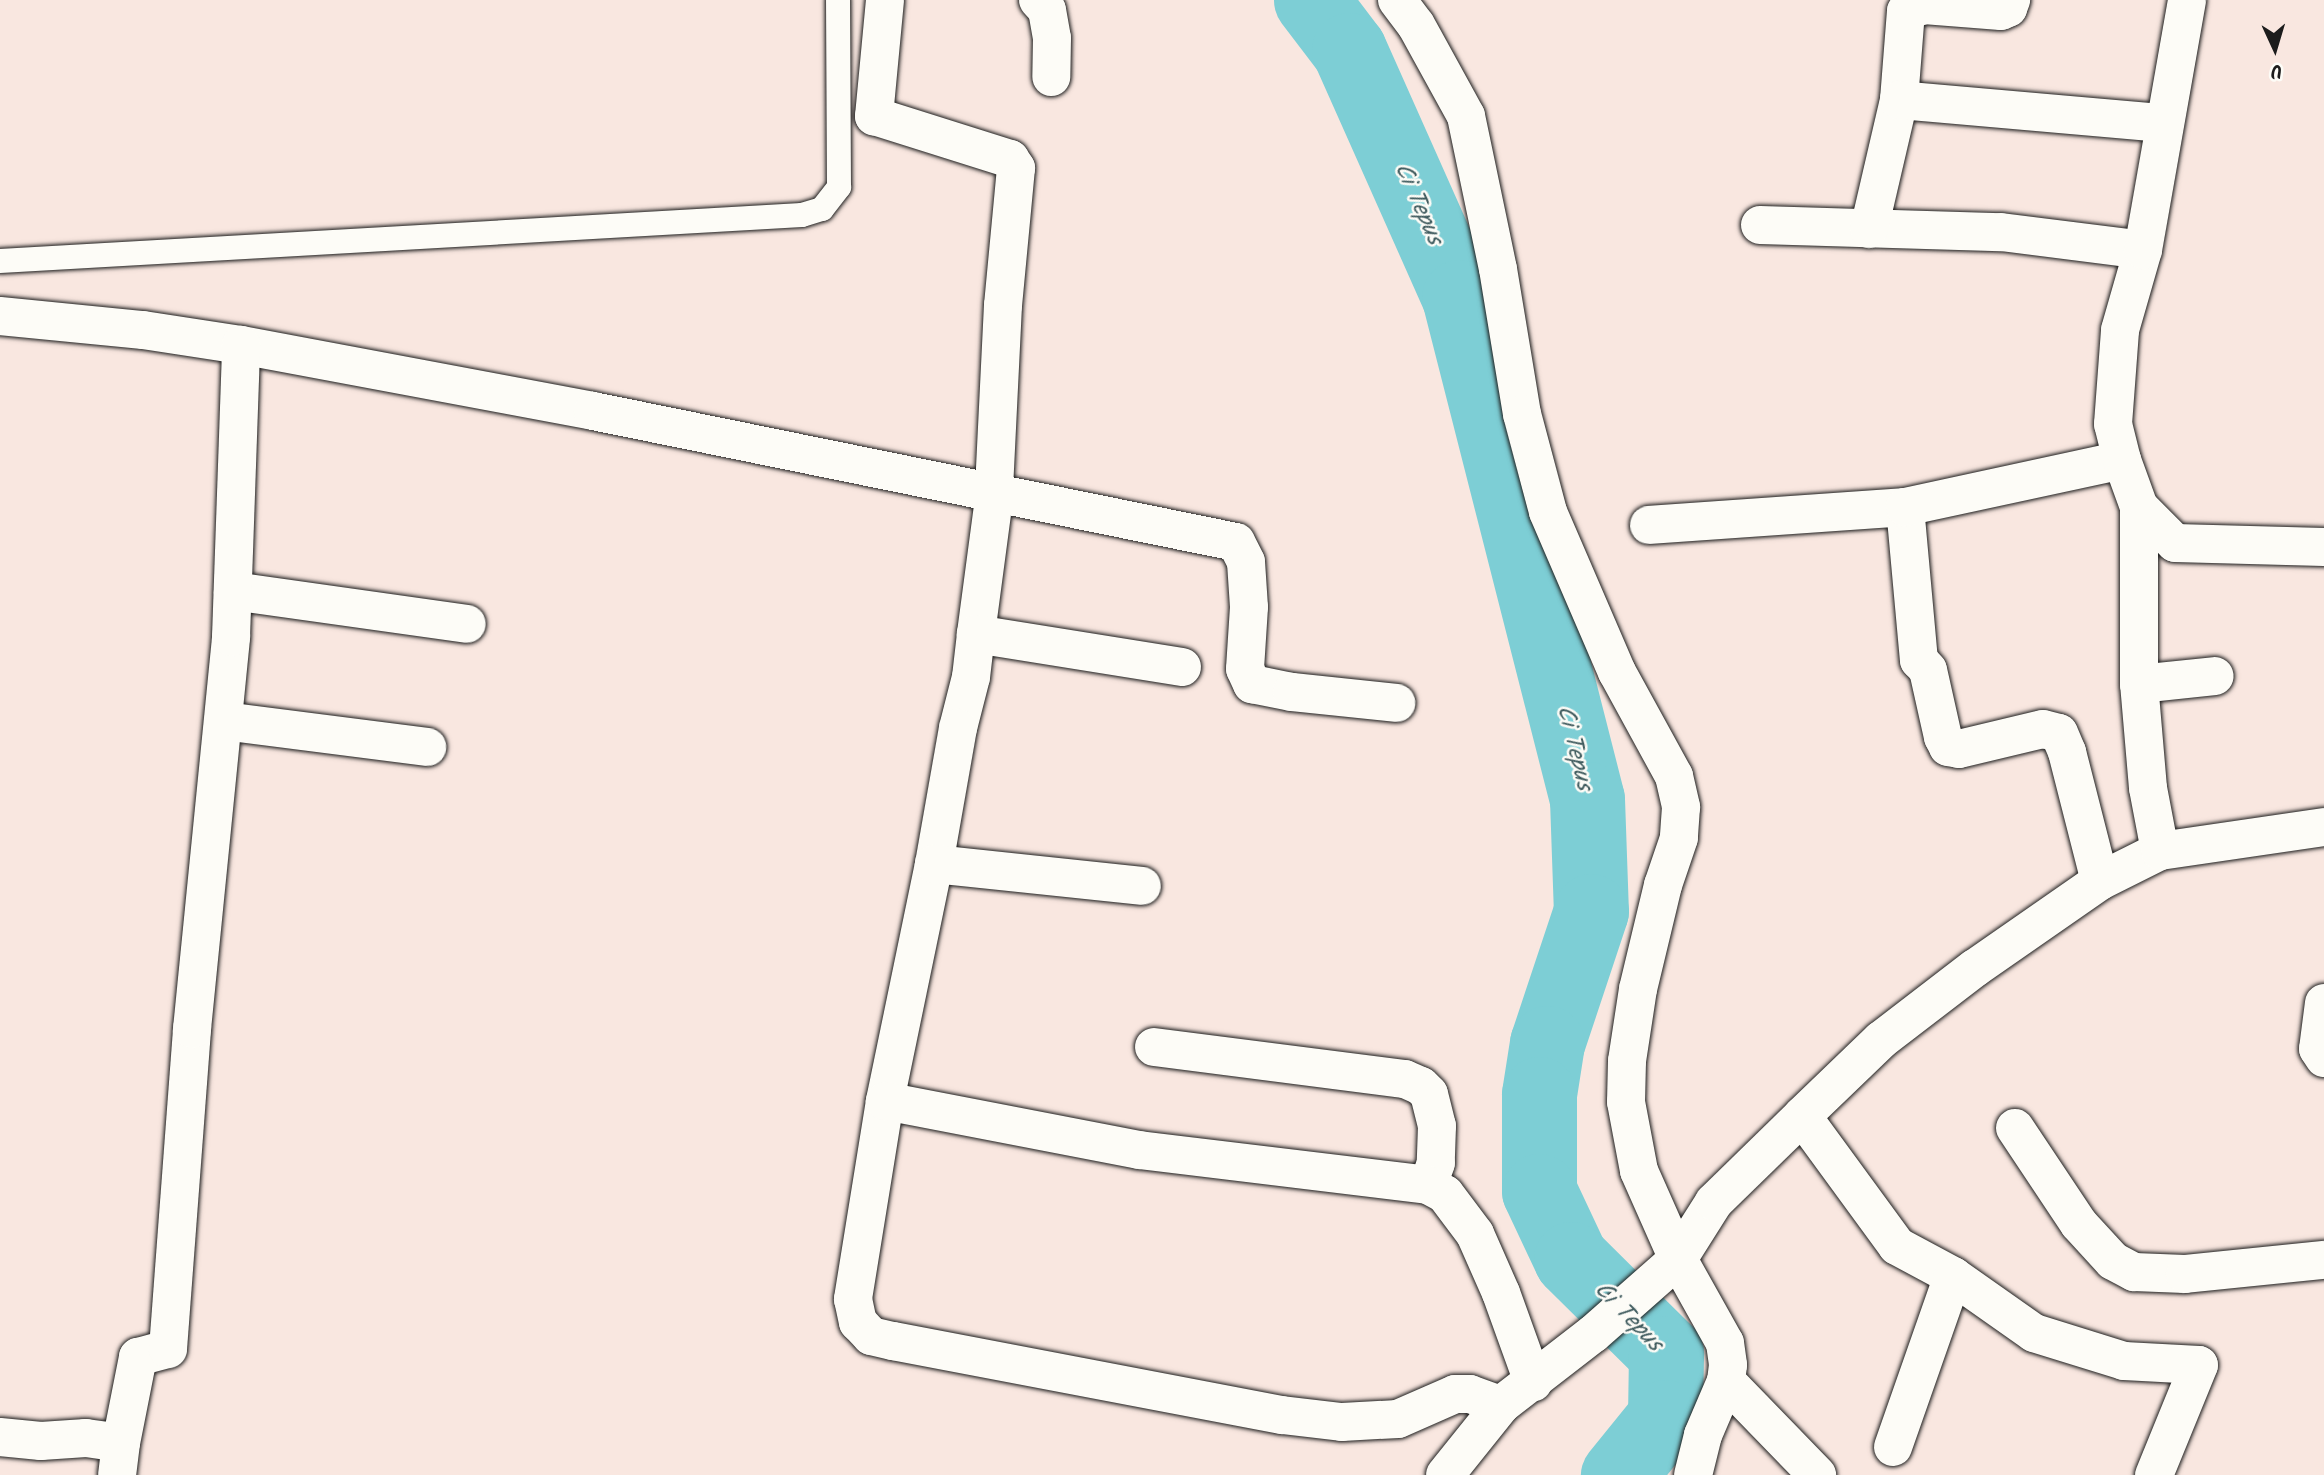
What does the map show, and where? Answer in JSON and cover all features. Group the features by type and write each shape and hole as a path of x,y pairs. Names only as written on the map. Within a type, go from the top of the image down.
{"street":[{"path":"885,0 874,116 1010,159 1016,169 1002,315 994,492 971,677 958,728 934,864 885,1101 853,1299 858,1322 871,1336 1268,1413 1342,1422 1398,1419 1455,1394 1470,1394 1501,1405"},
{"path":"1038,0 1047,10 1052,38 1051,77"},
{"path":"1397,0 1416,26 1466,116 1498,269 1522,414 1548,512 1617,672 1674,776 1678,797 1678,838 1663,885 1638,989 1627,1061 1626,1102 1639,1171 1672,1264 1725,1343 1728,1365 1726,1381 1703,1435 1693,1475"},
{"path":"1868,229 1899,100 1906,10 1924,5 2001,11 2008,8 2011,0"},
{"path":"2160,851 2148,789 2139,684 2138,507 2113,424 2120,330 2143,250 2187,0"},
{"path":"1899,100 2164,123"},
{"path":"1760,225 2001,232 2143,250"},
{"path":"0,316 143,330 241,345 593,411 1236,542 1246,562 1249,607 1245,669 1252,684 1292,692 1396,703"},
{"path":"0,1437 41,1441 86,1438 119,1459 138,1357 168,1349 192,1028 224,721 233,591 241,345"},
{"path":"1649,525 1905,507 2122,460"},
{"path":"1905,507 1919,660 1928,670 1943,737 1948,747 1959,749 2043,729 2059,733 2067,752 2100,881"},
{"path":"2138,507 2189,544 2324,547"},
{"path":"233,591 467,624"},
{"path":"976,634 1182,667"},
{"path":"2139,684 2215,676"},
{"path":"224,721 427,747"},
{"path":"1445,1475 1501,1405 1593,1334 1672,1264 1714,1202 1881,1040 1975,968 2100,881 2160,851 2324,827"},
{"path":"934,864 1142,886"},
{"path":"2324,1003 2318,1049 2324,1058"},
{"path":"1154,1047 1405,1079 1420,1086 1429,1094 1437,1126 1436,1163 1428,1185"},
{"path":"885,1101 1139,1150 1428,1185 1445,1194 1475,1234 1501,1293 1533,1382"},
{"path":"1802,1116 1897,1246 1954,1276 2034,1333 2124,1361 2199,1365 2154,1475"},
{"path":"2015,1128 2079,1224 2113,1261 2134,1272 2185,1273 2324,1260"},
{"path":"1893,1447 1954,1276"},
{"path":"1726,1381 1817,1475"}],"lane":[{"path":"0,261 802,215 822,209 832,200 839,187 838,0"}],"waterway":[{"name":"Ci Tepus","path":"1311,0 1349,50 1459,297 1587,799 1591,911 1547,1043 1539,1094 1539,1191 1571,1259 1666,1353 1665,1417 1618,1475"}]}
